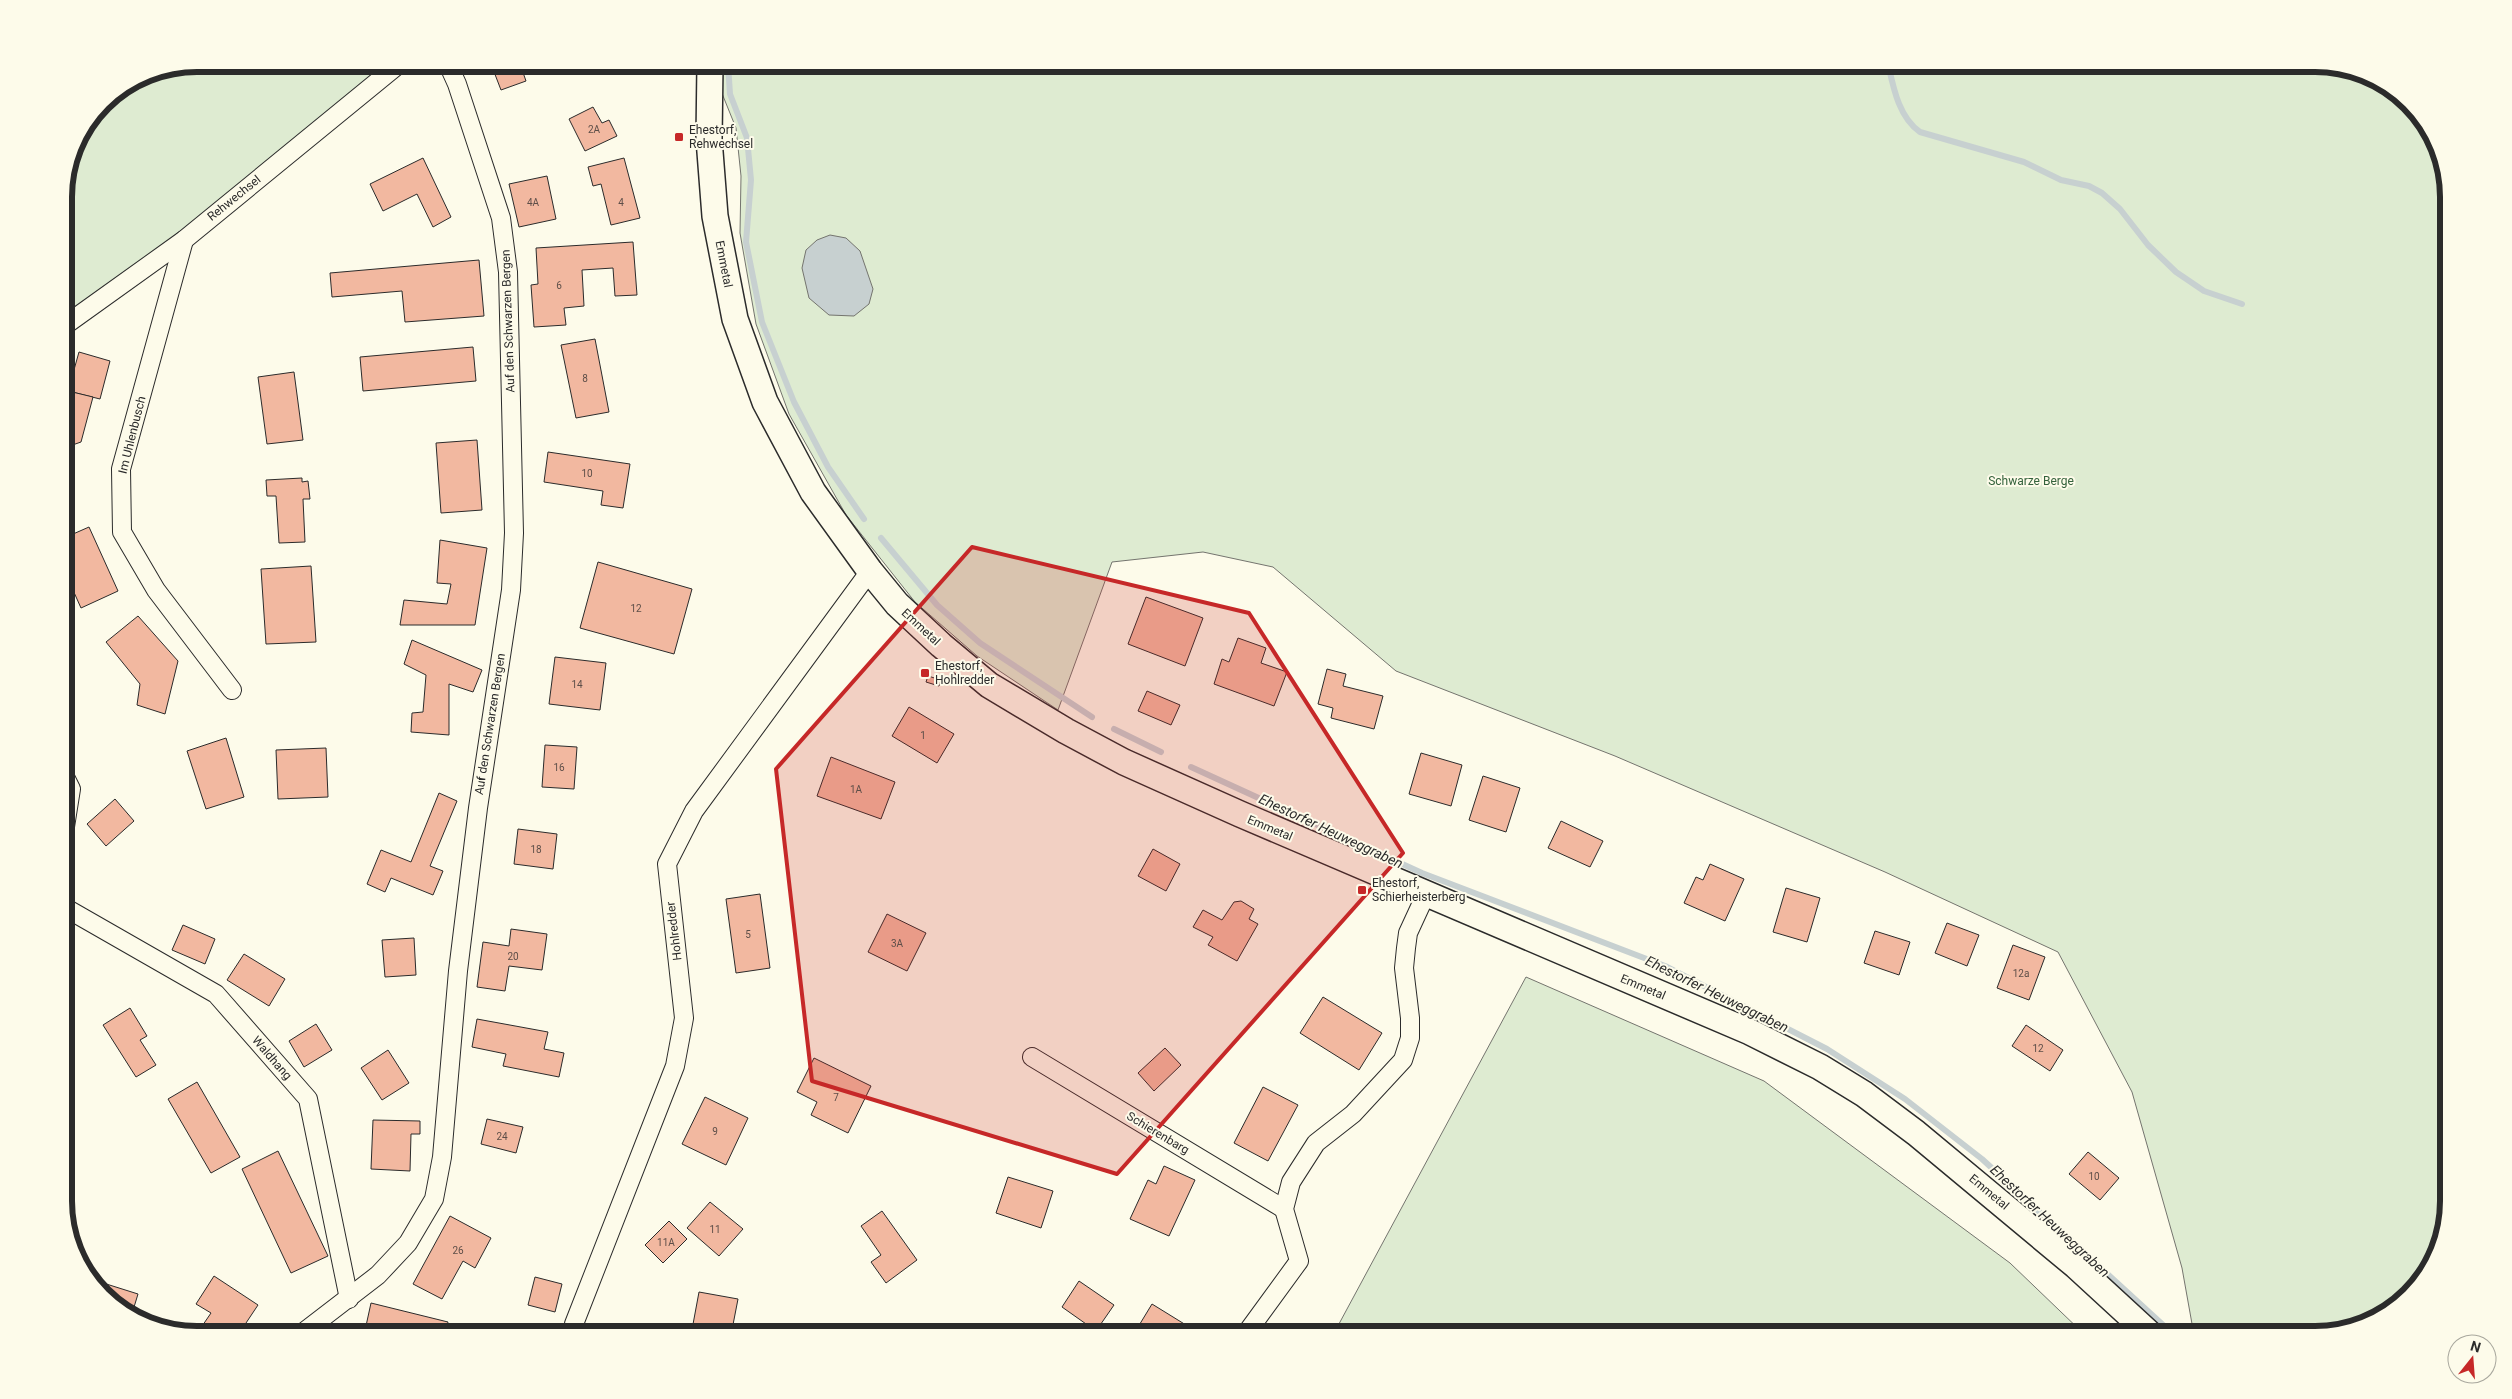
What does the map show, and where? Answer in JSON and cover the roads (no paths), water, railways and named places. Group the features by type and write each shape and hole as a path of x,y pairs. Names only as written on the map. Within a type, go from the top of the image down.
{"main road":[{"name":"Emmetal","path":"710,73 709,139 715,216 735,319 766,402 814,492 870,571 897,604 941,645 989,685 1066,731 1124,762 1240,814 1750,1032 1820,1067 1864,1094 1957,1165 2076,1266 2141,1326"}],"street":[{"name":"Rehwechsel","path":"73,320 184,240 389,73"},
{"name":"Auf den Schwarzen Bergen","path":"312,1326 378,1275 408,1243 434,1199 442,1157 458,971 476,818 511,590 514,533 508,272 501,218 452,73"},
{"name":"Im Uhlenbusch","path":"184,240 121,469 122,532 156,590 232,690"},
{"name":"Hohlredder","path":"574,1326 674,1066 684,1018 667,864 694,811 870,571"},
{"path":"1252,1326 1299,1261 1284,1209 1291,1182 1316,1143 1353,1114 1403,1060 1410,1038 1410,1018 1404,968 1408,933 1426,894"},
{"name":"Waldhang","path":"73,912 216,994 308,1099 349,1299"},
{"name":"Schierenbarg","path":"1032,1057 1284,1209"}],"waterway":[{"path":"1890,72 1903,112 1920,132 2024,162 2061,180 2089,186 2102,193 2120,209 2148,245 2176,272 2204,291 2242,304"},
{"name":"Ehestorfer Heuweggraben","path":"729,73 730,94 747,138 751,180 746,242 762,322 794,402 828,467 864,519"},
{"name":"Ehestorfer Heuweggraben","path":"881,538 937,605 980,643 1092,717"},
{"name":"Ehestorfer Heuweggraben","path":"1114,729 1161,752"},
{"name":"Ehestorfer Heuweggraben","path":"1191,767 1422,873 1665,966 1827,1049 1905,1099 1982,1159 2164,1326"}],"place":[{"name":"Ehestorf, Rehwechsel","path":"679,137"},
{"name":"Ehestorf, Hohlredder","path":"925,673"},
{"name":"Ehestorf, Schierheisterberg","path":"1362,890"}],"park label":[{"name":"Schwarze Berge","path":"2031,481"}]}
